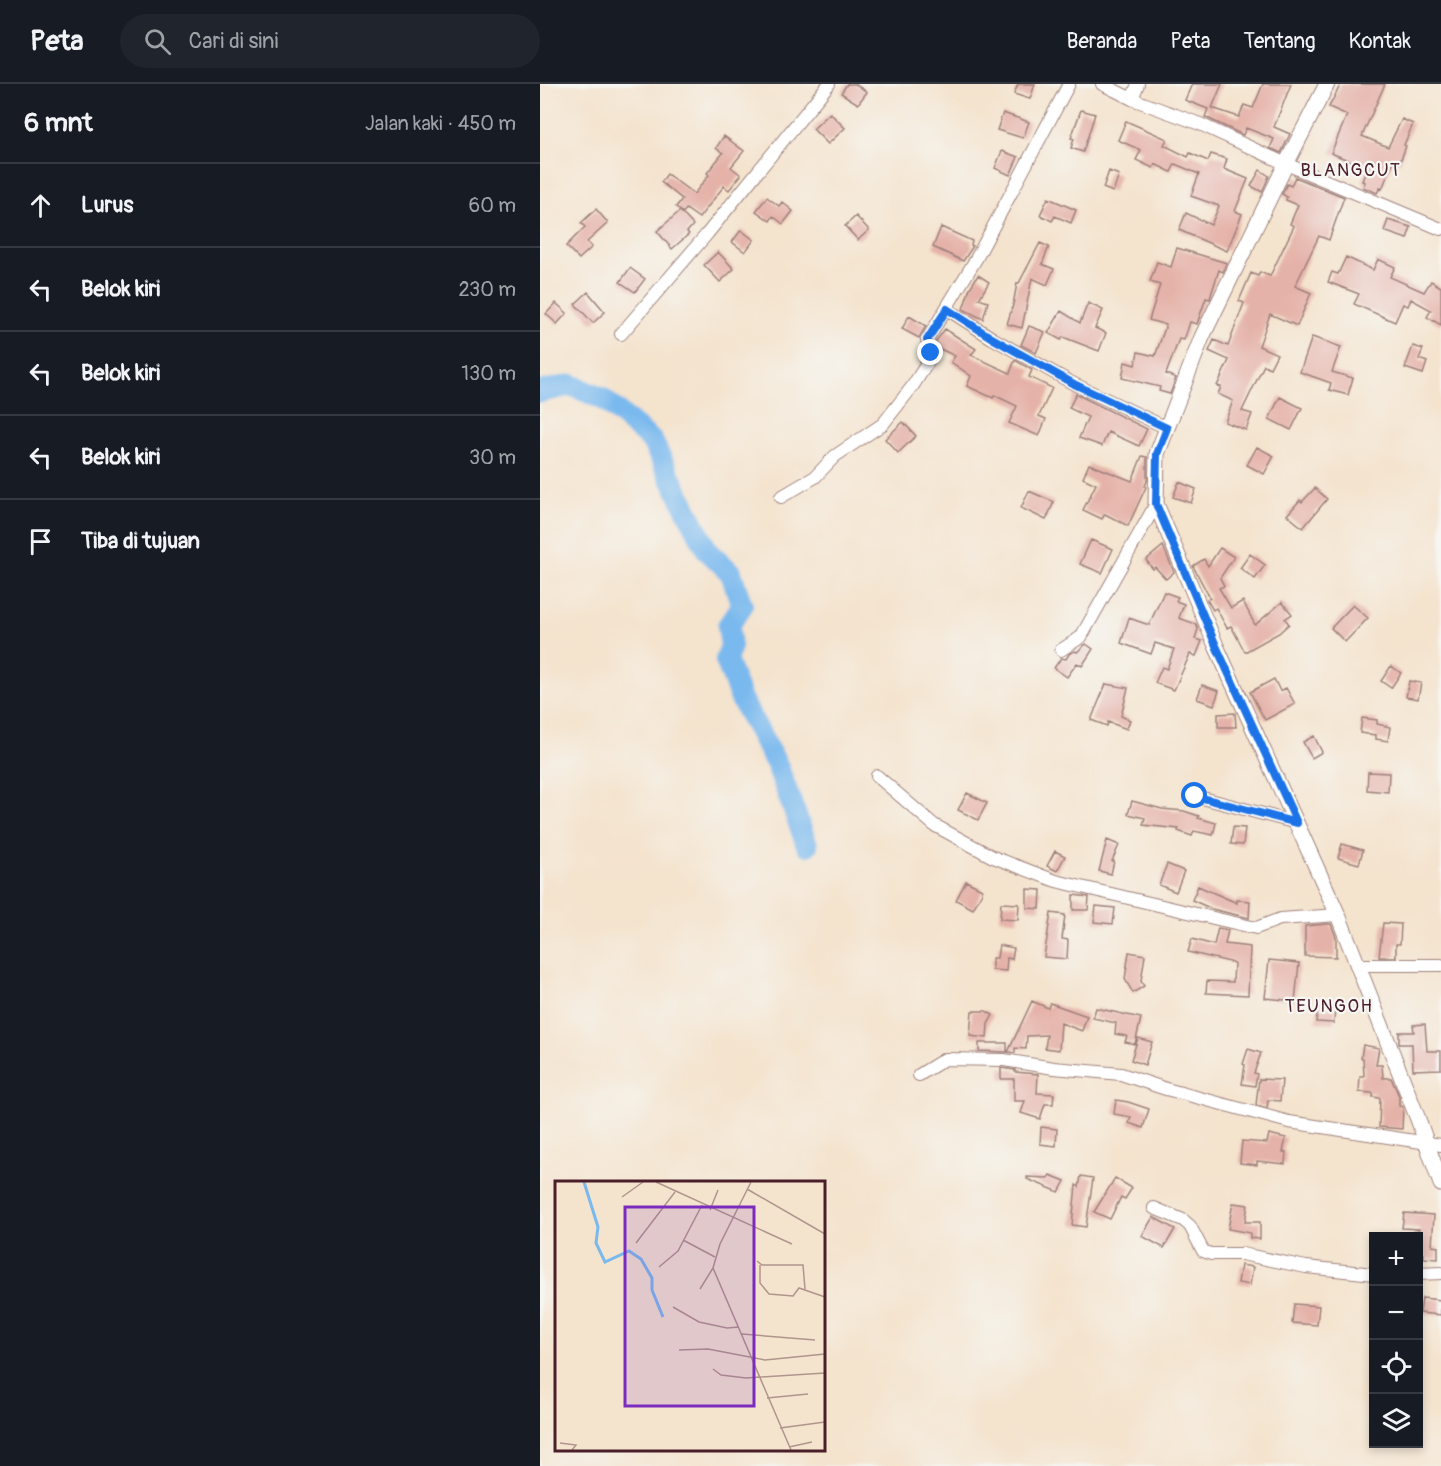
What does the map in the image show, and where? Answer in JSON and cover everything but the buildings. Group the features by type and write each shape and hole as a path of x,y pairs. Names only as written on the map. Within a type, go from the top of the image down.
{"street":[{"path":"621,334 707,234 829,84"},
{"path":"781,497 815,477 835,456 883,424 912,387 931,353 927,340 982,249 1069,84"},
{"path":"1101,84 1132,99 1200,124 1286,164 1441,229"},
{"path":"1132,99 1138,84"},
{"path":"1327,84 1202,338 1157,454 1156,504 1217,648 1359,965 1434,1144 1441,1184"},
{"path":"947,309 992,338 1074,384 1167,428"},
{"path":"1061,650 1082,637 1156,504"},
{"path":"877,776 934,825 993,857 1056,881 1256,928 1280,919 1338,915"},
{"path":"1195,796 1297,823"},
{"path":"1359,965 1441,965"},
{"path":"920,1073 940,1060 1004,1060 1054,1068 1121,1074 1166,1089 1289,1122 1434,1144"},
{"path":"1154,1208 1184,1220 1190,1226 1203,1251 1211,1254 1242,1254 1306,1267 1369,1273"},
{"path":"1423,1274 1441,1274"}],"waterway":[{"path":"540,392 571,385 603,399 652,441 707,550 731,573 742,606 728,626 731,646 726,660 741,699 777,765 807,845"}],"district":[{"name":"BLANGCUT","path":"1351,170"},
{"name":"TEUNGOH","path":"1329,1006"}],"route":[{"path":"931,353 927,340 947,309 992,338 1074,384 1167,428 1157,454 1156,504 1217,648 1297,823 1195,796"}]}
